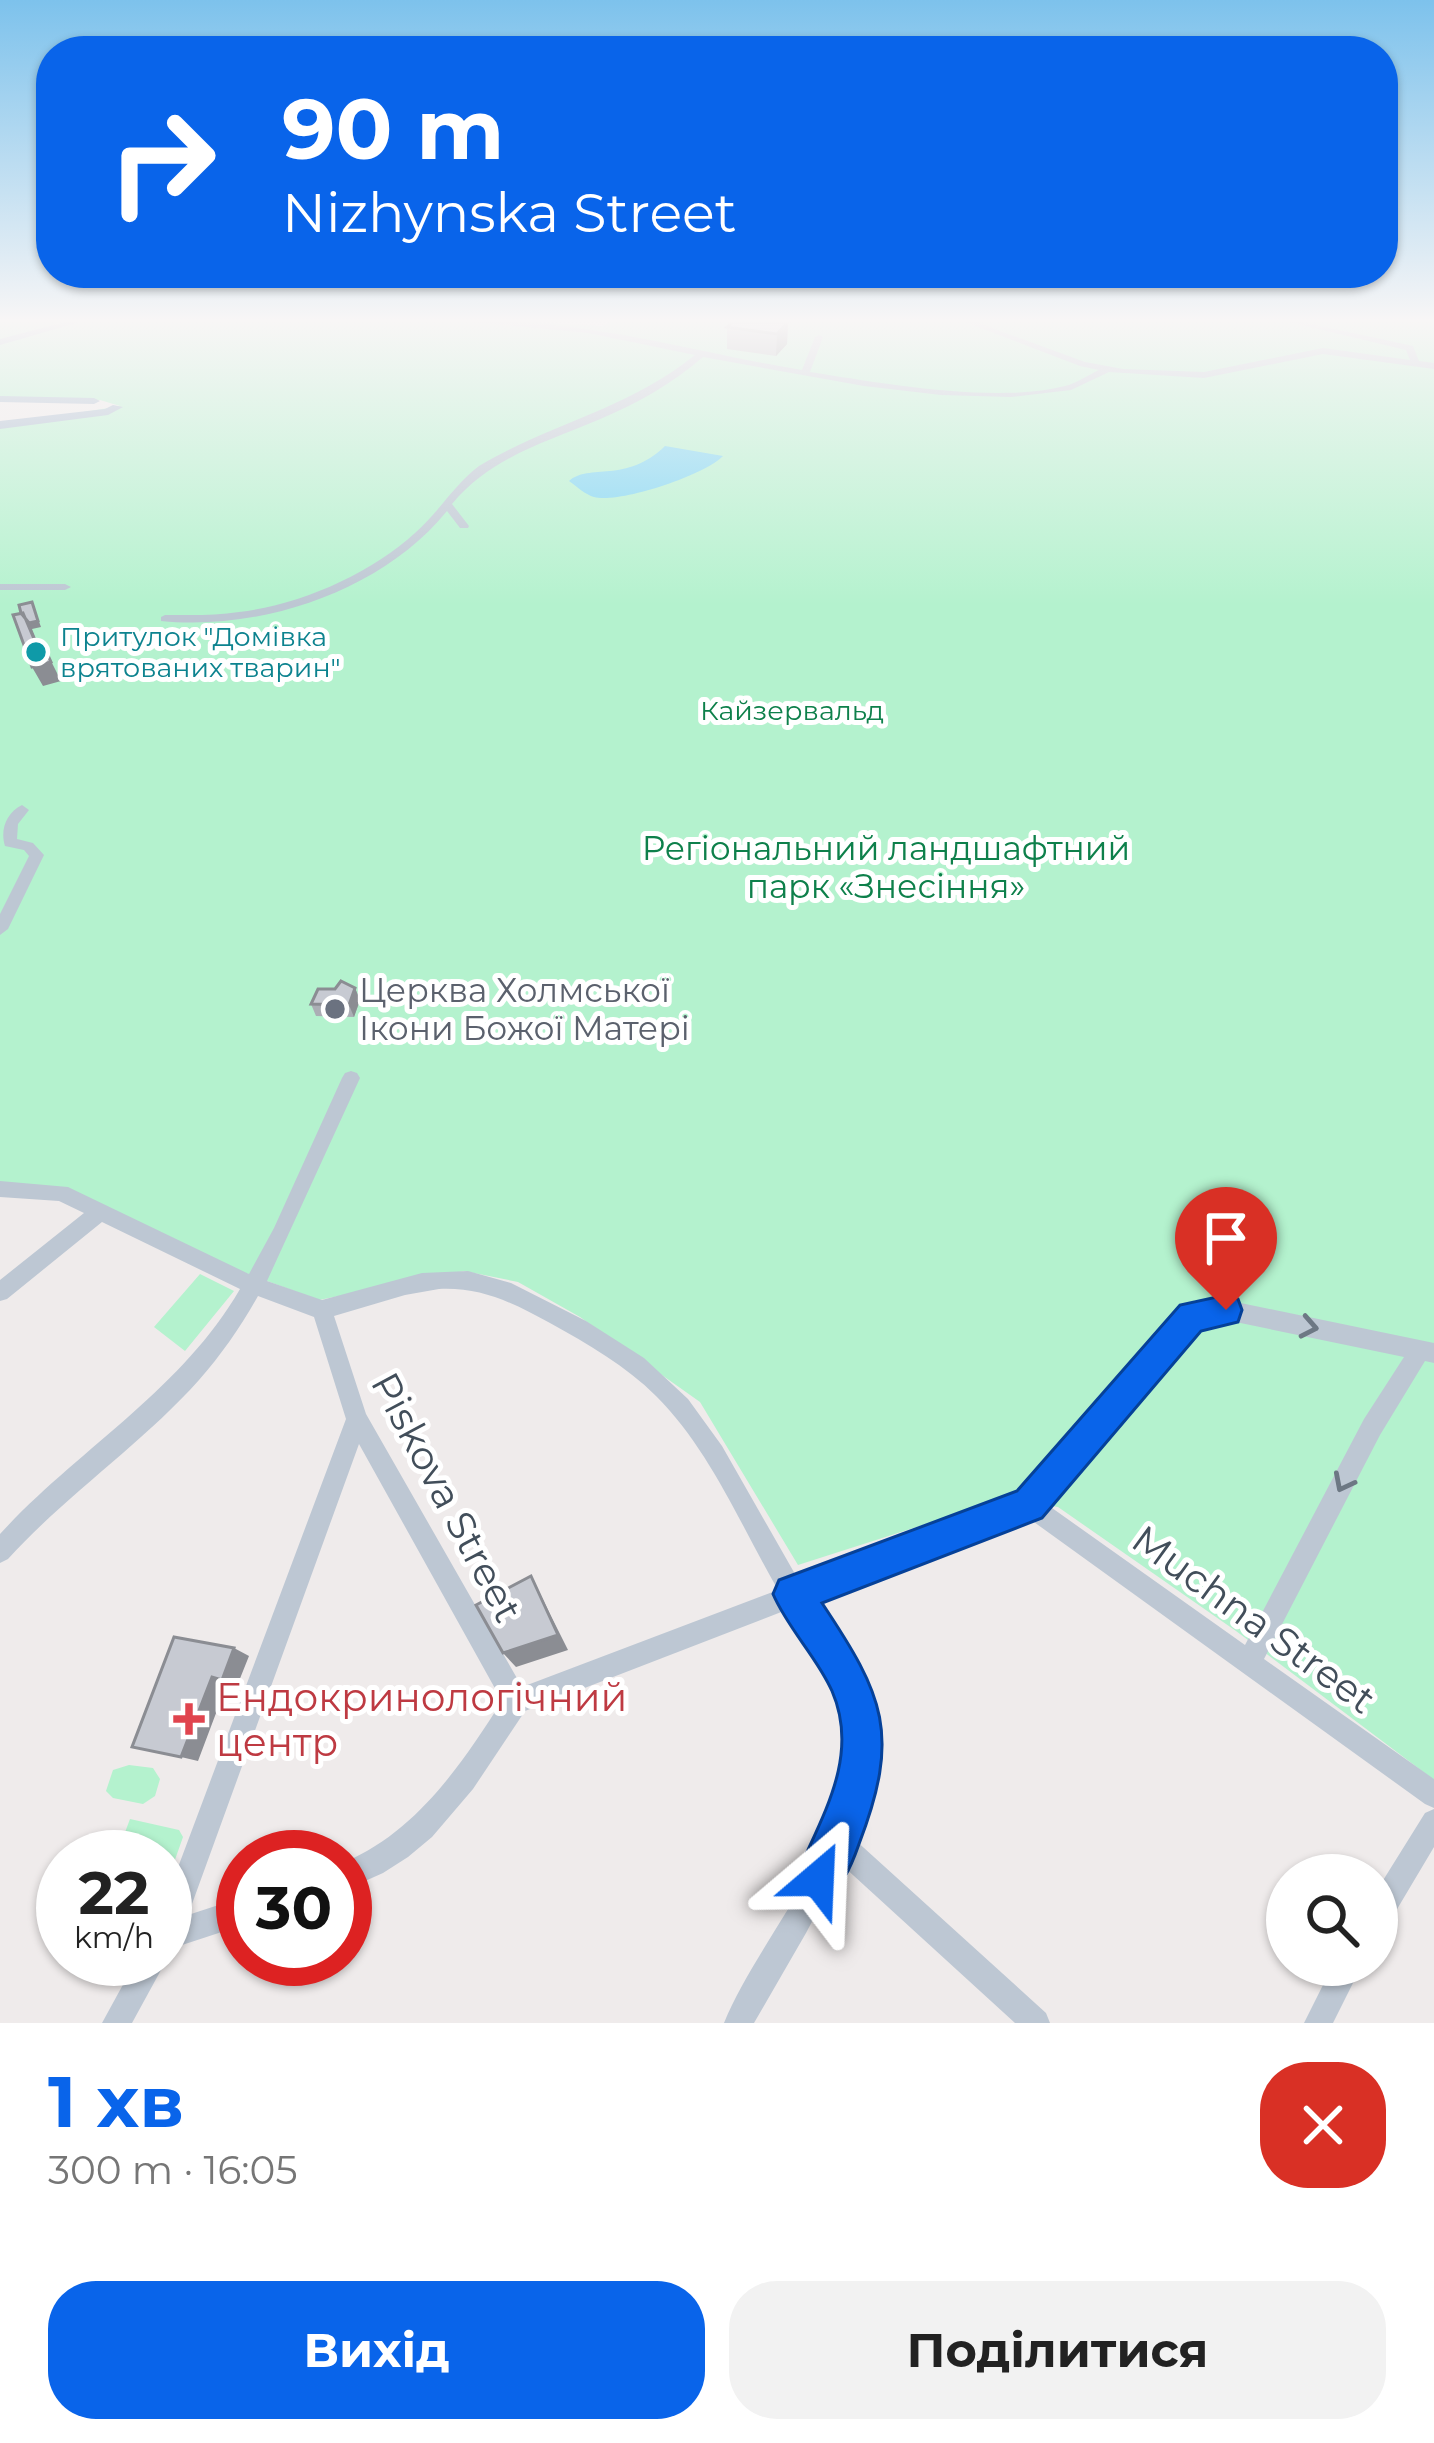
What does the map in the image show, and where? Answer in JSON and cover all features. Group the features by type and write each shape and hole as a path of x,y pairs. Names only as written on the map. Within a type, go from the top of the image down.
{"main road":[{"path":"0,425 71,416"}],"street":[{"path":"165,619 243,616 303,598 401,550 490,463 594,416"},
{"path":"447,504 464,526"},
{"path":"0,587 65,587"},
{"path":"0,929 37,855 28,847 10,843 11,823 22,810"},
{"path":"0,1551 46,1502 189,1376 252,1285 351,1078"},
{"path":"0,1189 62,1193 252,1285 322,1310 452,1279 497,1286 617,1351 665,1390 700,1436 851,1684 864,1738 856,1791 838,1843 738,2023"},
{"path":"0,1292 100,1212"},
{"name":"Piskova Street","path":"322,1310 357,1419 515,1702"},
{"path":"372,1867 408,1842 470,1772 515,1702 1029,1505 1192,1317 1226,1310 1427,1351 1372,1427 1249,1663"},
{"path":"192,1867 357,1419"},
{"name":"Muchna Street","path":"1029,1505 1434,1795"},
{"path":"1398,1881 1434,1822"},
{"path":"838,1843 1036,2023"},
{"path":"116,2023 137,1986"},
{"path":"1318,2023 1337,1986"}],"green space":[{"name":"Регіональний ландшафтний парк «Знесіння»","path":"58,416 1434,416 1434,1780 1236,1631 1058,1507 1004,1499 798,1565 700,1402 580,1317 518,1282 464,1271 319,1300 240,1271 62,1187 0,1194 0,426"},
{"path":"200,1274 234,1291 185,1351 154,1327"},
{"path":"129,1765 153,1768 160,1779 155,1796 143,1804 113,1798 106,1791 113,1770"},
{"path":"130,1819 179,1830 126,1830"}],"water":[{"path":"665,446 723,456 681,479 622,496 594,497 569,481 587,473 636,465"}],"building":[{"path":"32,602 38,621 29,623 19,605"},
{"path":"23,613 40,653 46,651 51,662 32,667 13,615"},
{"path":"341,981 355,988 349,1005 311,1004 318,989 335,989"},
{"path":"531,1576 558,1635 503,1653 476,1605"},
{"name":"Ендокринологічний центр","path":"174,1637 234,1648 222,1680 212,1677 181,1757 132,1747"}],"place":[{"name":"Притулок \"Домівка врятованих тварин\"","path":"36,652"},
{"name":"Церква Холмської Ікони Божої Матері","path":"335,1009"},
{"name":"Ендокринологічний центр","path":"189,1719"}],"route":[{"path":"818,1879 838,1843 856,1791 864,1738 851,1684 793,1594 1029,1505 1192,1317 1226,1310"}],"park label":[{"name":"Кайзервальд","path":"792,710"}]}
